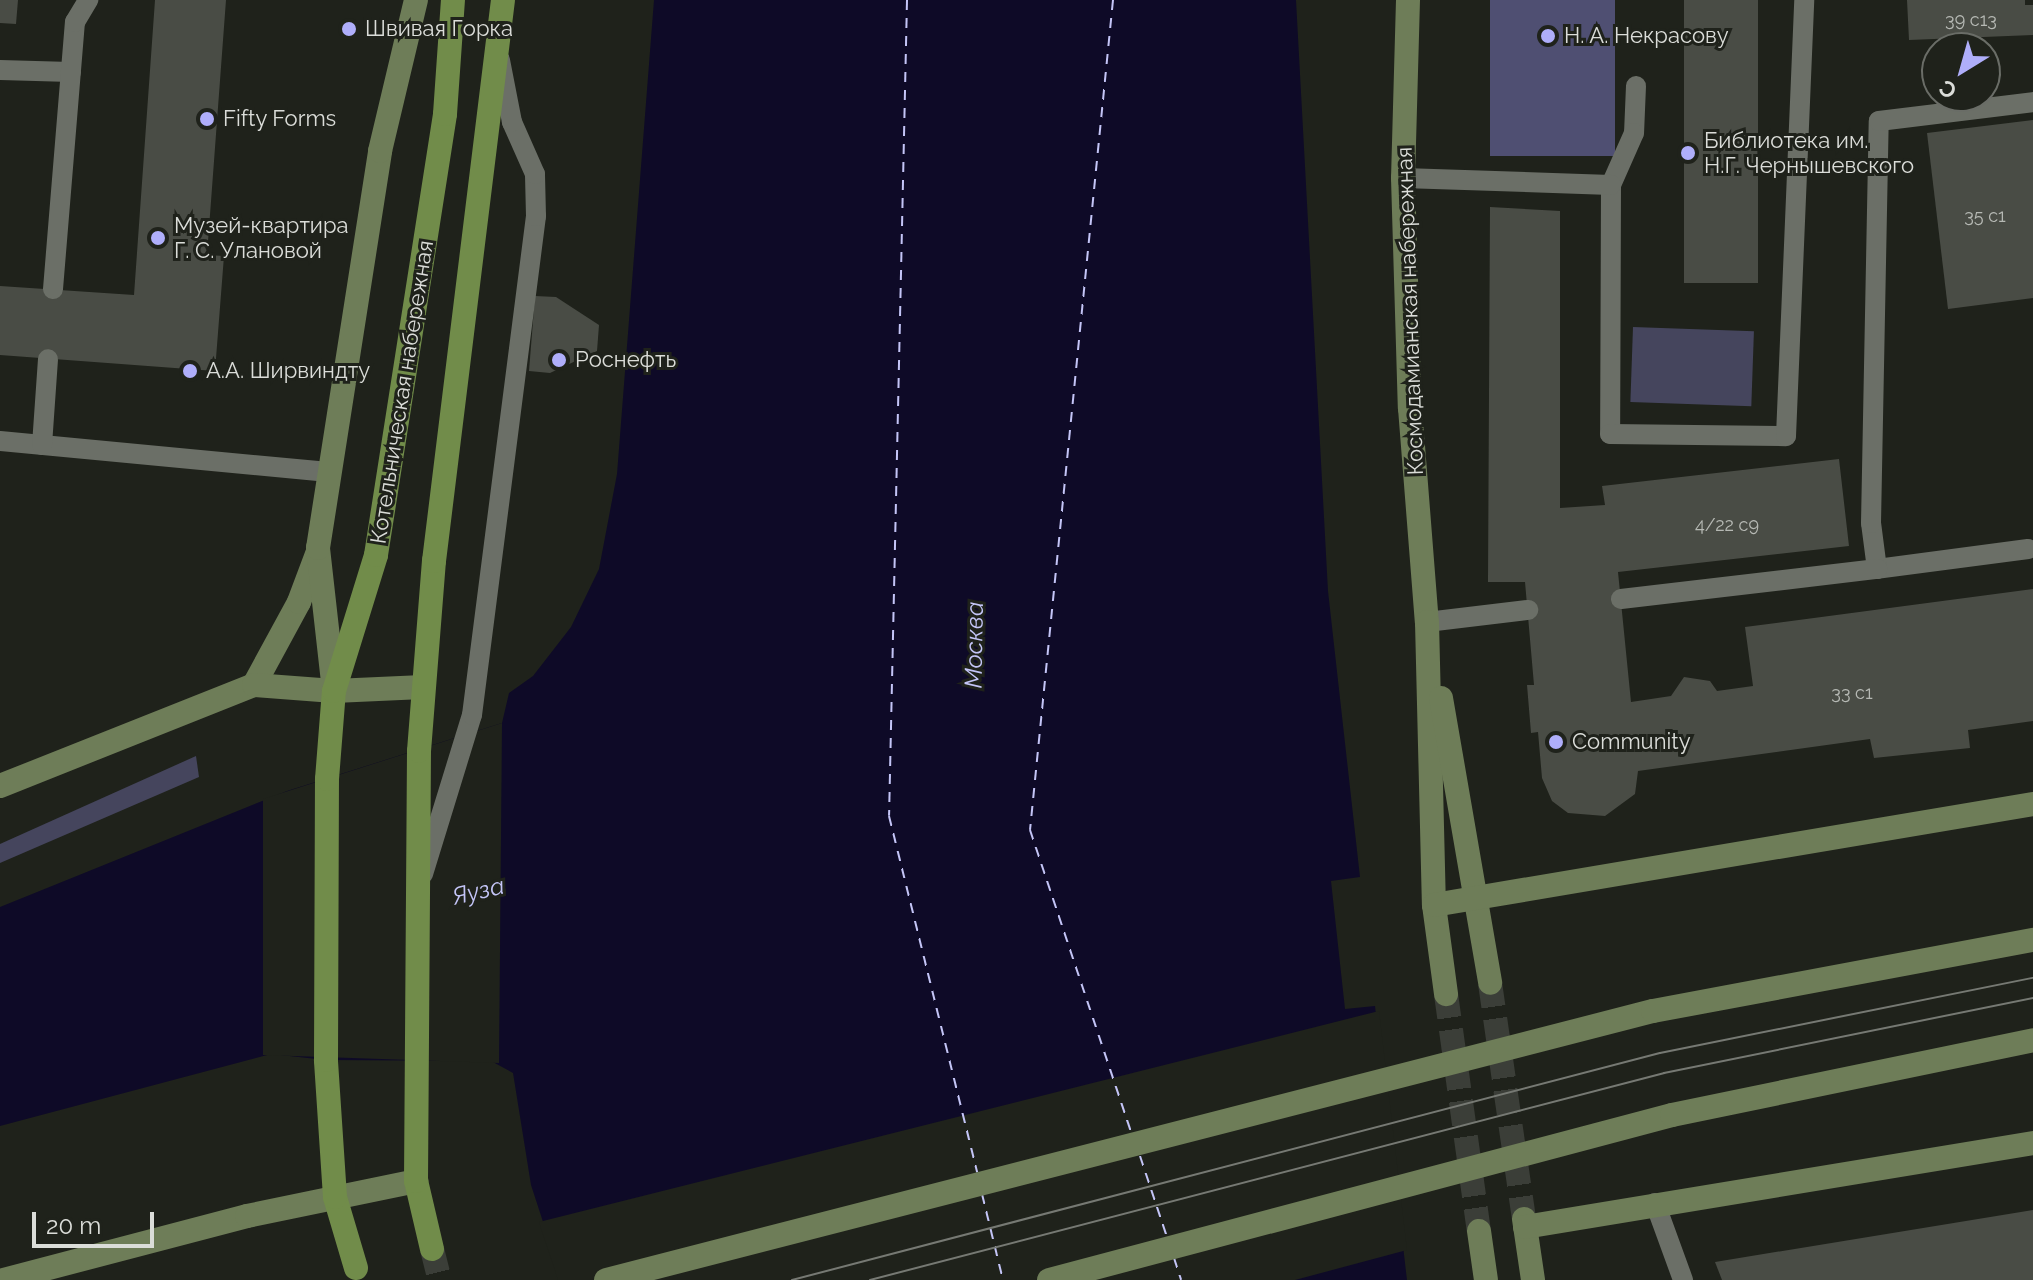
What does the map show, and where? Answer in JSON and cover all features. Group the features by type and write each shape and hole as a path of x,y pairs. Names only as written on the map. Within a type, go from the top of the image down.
{"main road":[{"path":"254,685 299,602 318,548 380,151 416,0"},
{"name":"Котельническая набережная","path":"356,1268 335,1197 326,1060 327,779 334,691 376,555 445,114 453,0"},
{"path":"432,1249 416,1181 419,751 423,687 503,0"},
{"name":"Космодамианская набережная","path":"1408,0 1403,178 1410,408 1427,622 1434,905 1446,994"},
{"path":"318,548 334,691"},
{"name":"Космодамианская набережная","path":"1427,622 1478,897 1490,983"},
{"path":"0,786 254,685 334,691 423,687"},
{"path":"1434,905 2033,804"},
{"path":"606,1280 1653,1011 2033,940"},
{"path":"1049,1280 1672,1115 2033,1040"},
{"path":"1533,1280 1525,1223 1784,1187 2033,1143"},
{"path":"3,1280 335,1197 416,1181"},
{"path":"1479,1231 1486,1280"}],"lane":[{"path":"53,289 75,22 88,0"},
{"path":"1636,86 1634,133 1611,185 1610,434 1786,436 1804,0"},
{"path":"418,890 472,715 536,216 535,174 512,122 497,47"},
{"path":"0,70 71,72"},
{"path":"1877,569 1871,523 1879,121 2033,102"},
{"path":"1403,178 1611,185"},
{"path":"42,445 48,359"},
{"path":"0,441 329,472"},
{"path":"1621,599 2028,549"},
{"path":"1427,622 1528,610"},
{"path":"1655,1203 1683,1280"}],"shaded area":[{"path":"1490,0 1615,0 1615,156 1490,156"},
{"path":"1633,327 1754,331 1751,406 1630,402"},
{"path":"196,756 199,777 0,863 0,844"}],"water":[{"path":"654,0 1296,0 1328,591 1360,877 1331,881 1345,1009 1375,1006 1407,1280 562,1280 531,1185 513,1073 491,1061 326,1060 271,1054 0,1126 0,907 287,791 502,723 509,693 533,676 571,627 599,569 617,474"}],"pier":[{"path":"502,723 499,1063 263,1055 263,799"},
{"path":"1379,1011 1407,1250 1295,1280 558,1280 539,1222"}],"building":[{"path":"0,0 18,0 16,24 0,23"},
{"path":"155,0 226,0 207,255 224,256 215,371 0,355 0,286 134,295"},
{"path":"1684,0 1758,0 1758,283 1684,283"},
{"path":"1907,0 2025,0 2025,5 2033,5 2033,35 1921,32 1921,40 1909,40"},
{"path":"2033,120 2033,298 1948,309 1927,133"},
{"path":"1490,207 1560,211 1560,508 1605,505 1602,486 1839,459 1849,546 1618,572 1631,702 1671,696 1684,677 1710,681 1717,691 1753,686 1745,627 2033,589 2033,721 1968,730 1970,748 1874,758 1870,739 1638,771 1635,794 1605,816 1568,813 1552,801 1542,778 1538,732 1531,733 1527,685 1534,685 1525,582 1488,582"},
{"path":"535,296 556,297 599,325 597,351 550,373 529,371"},
{"path":"2033,1210 2033,1280 1722,1280 1715,1262"}],"ferry route":[{"path":"907,0 889,816 977,1172"},
{"path":"1113,0 1030,830 1132,1135"},
{"path":"1140,1156 1167,1237"},
{"path":"982,1194 1003,1280"},
{"path":"1174,1258 1181,1280"}],"tunnel":[{"path":"1490,983 1524,1219"},
{"path":"1446,994 1479,1231"},
{"path":"432,1249 440,1280"}],"tram line":[{"path":"792,1280 1660,1053 2033,978"},
{"path":"870,1280 1664,1073 2033,998"}],"place":[{"name":"Швивая Горка","path":"349,29"},
{"name":"Н. А. Некрасову","path":"1548,36"},
{"name":"Fifty Forms","path":"207,119"},
{"name":"Библиотека им. Н.Г. Чернышевского","path":"1688,153"},
{"name":"Музей-квартира Г. С. Улановой","path":"158,238"},
{"name":"Роснефть","path":"559,360"},
{"name":"А.А. Ширвиндту","path":"190,371"},
{"name":"Community","path":"1556,742"}],"water label":[{"name":"Москва","path":"974,645"},
{"name":"Яуза","path":"478,891"}]}
